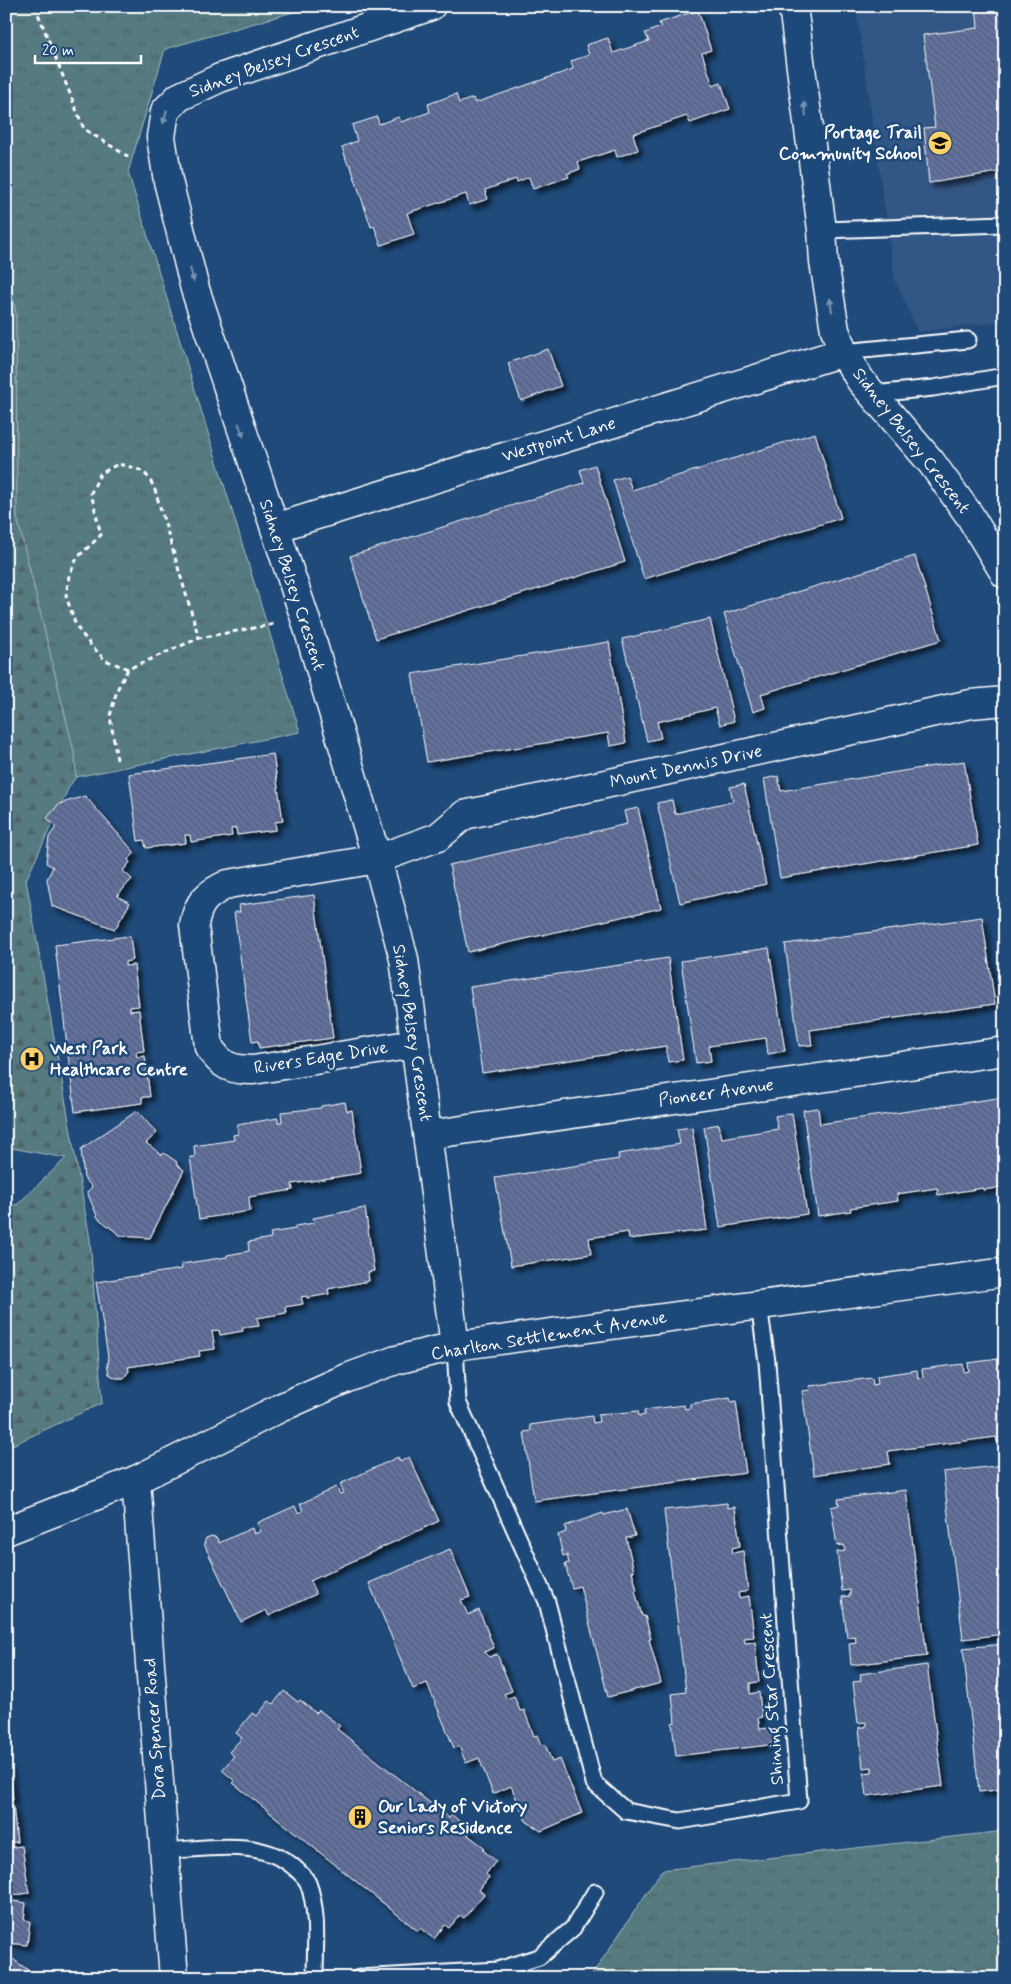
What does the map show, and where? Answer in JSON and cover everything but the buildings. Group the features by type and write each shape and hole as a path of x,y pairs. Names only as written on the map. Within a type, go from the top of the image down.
{"street":[{"name":"Sidney Belsey Crescent","path":"431,6 220,78 179,97 165,111 161,137 168,181 195,289 305,618 377,859 404,959 455,1346"},
{"name":"Sidney Belsey Crescent","path":"792,6 822,230 824,262 835,330 843,352 861,381 931,462 970,516 1005,574"},
{"name":"Westpoint Lane","path":"275,528 843,352"},
{"name":"Mount Dennis Drive","path":"377,859 438,837 464,815 971,704 1005,701"},
{"name":"Rivers Edge Drive","path":"377,859 228,884 209,893 197,910 194,925 210,1047 217,1060 225,1065 240,1070 253,1070 414,1044"},
{"name":"Pioneer Avenue","path":"428,1135 1005,1051"},
{"name":"Charlton Settlement Avenue","path":"6,1531 136,1480 282,1407 347,1378 396,1360 455,1346 1005,1272"},
{"name":"Dora Spencer Road","path":"136,1480 174,1978"}],"lane":[{"path":"822,230 1005,224"},
{"path":"843,352 968,340"},
{"path":"873,394 933,388 1005,376"},
{"name":"Shining Star Crescent","path":"455,1346 458,1402 547,1602 594,1783 626,1812 680,1821 799,1801 767,1362 759,1305"},
{"path":"164,1851 243,1847 270,1853 290,1863 308,1881 315,1911 315,1978"},
{"path":"358,1978 498,1970 539,1957 574,1928 595,1892"}],"path":[{"path":"35,6 84,129 168,181"},
{"path":"128,669 106,660 89,643 76,626 66,596 69,576 77,558 101,535 91,493 100,474 118,464 139,469 149,476 155,490 199,638"},
{"path":"118,760 110,716 117,690 128,669 199,638 305,618"}],"shaded area":[{"name":"Portage Trail Community School","path":"856,6 1005,6 1005,321 918,332 895,280"}],"green space":[{"path":"6,6 314,6 165,49 128,172 300,732 76,777 6,562"},
{"name":"West Park Healthcare Centre","path":"6,257 16,314 17,517 75,756 76,777 69,787 26,880 90,1239 102,1403 6,1448 6,1207 18,1204 66,1158 6,1147"},
{"path":"1005,1831 1005,1978 590,1978 662,1870"}],"place":[{"name":"Portage Trail Community School","path":"940,143"},
{"name":"West Park Healthcare Centre","path":"32,1059"},
{"name":"Our Lady of Victory Seniors Residence","path":"360,1817"}]}
